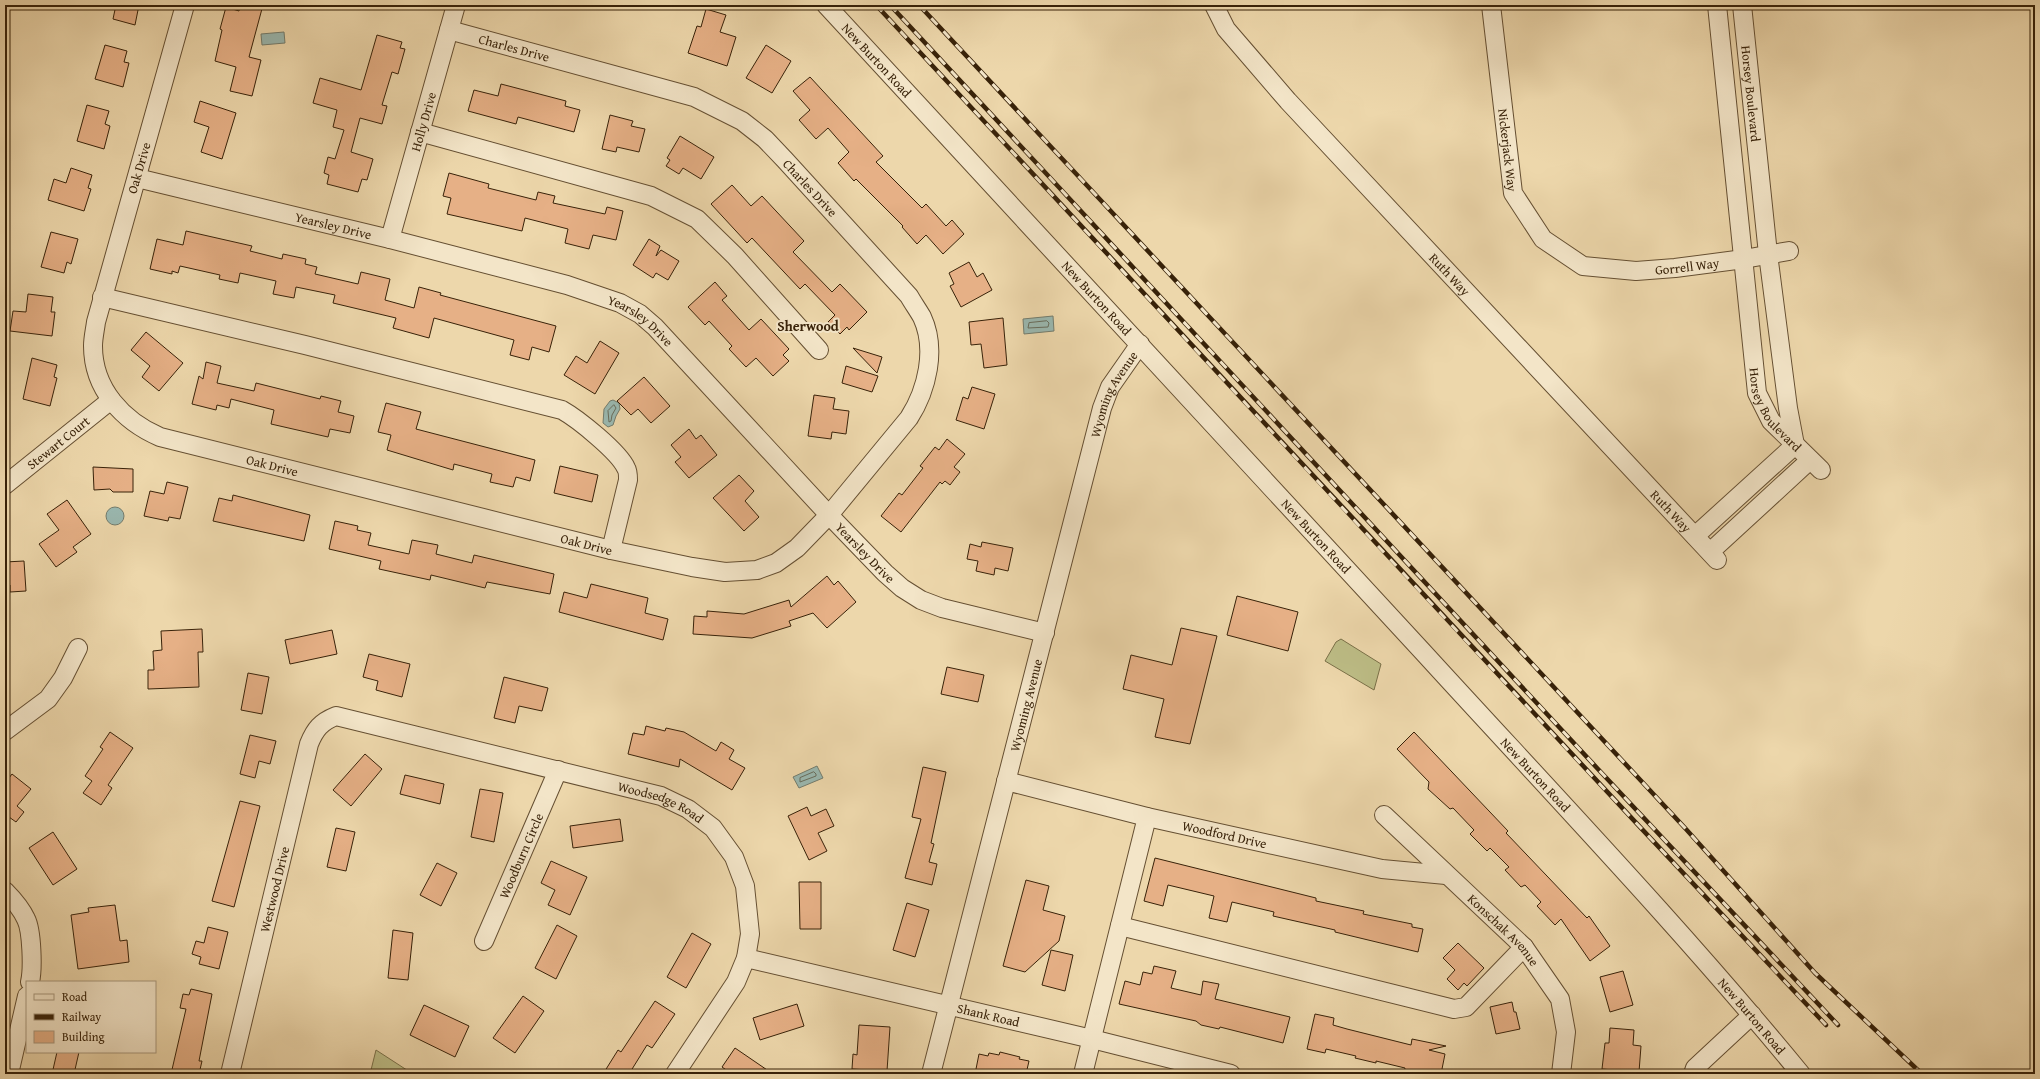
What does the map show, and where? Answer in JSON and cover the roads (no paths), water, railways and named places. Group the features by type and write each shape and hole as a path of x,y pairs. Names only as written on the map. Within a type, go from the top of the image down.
{"street":[{"name":"Oak Drive","path":"185,5 102,297 96,322 93,347 97,371 111,400 127,418 142,430 160,437 611,550 692,567 724,572 757,570 776,563 797,548 829,515"},
{"name":"Holly Drive","path":"390,239 456,5"},
{"name":"New Burton Road","path":"826,5 1140,344 1610,856 1752,1015 1801,1074"},
{"name":"Ruth Way","path":"1214,5 1226,28 1288,101 1696,536 1713,556 1816,465 1794,445"},
{"name":"Nickerjack Way","path":"1491,5 1513,193 1543,239 1583,266"},
{"name":"Horsey Boulevard","path":"1717,5 1757,393 1771,421 1794,445"},
{"name":"Horsey Boulevard","path":"1742,5 1768,254 1794,445"},
{"name":"Charles Drive","path":"449,30 694,97 742,122 765,139 909,296 922,318 928,338 926,379 918,403 909,418 829,515"},
{"path":"420,132 652,196 697,219 735,256 819,350"},
{"name":"Yearsley Drive","path":"137,178 390,239 573,287 620,303 640,314 669,342 829,515 885,573 902,588 921,600 942,608 1045,633"},
{"name":"Gorrell Way","path":"1583,266 1636,271 1675,268 1790,251"},
{"path":"102,297 320,349 562,410 580,422 621,459 627,469 628,480 611,550"},
{"name":"Wyoming Avenue","path":"931,1074 1102,408 1110,387 1140,344"},
{"name":"Stewart Court","path":"5,485 111,400"},
{"path":"1696,536 1794,445"},
{"path":"5,731 48,698 63,678 78,648"},
{"name":"Woodsedge Road","path":"336,716 661,796 688,809 713,828 734,857 745,886 750,934 746,958 736,982 675,1074"},
{"name":"Westwood Drive","path":"230,1074 309,744 315,730 325,720 336,716"},
{"name":"Woodburn Circle","path":"484,941 558,770"},
{"name":"Woodford Drive","path":"1006,781 1147,817 1382,868 1446,875"},
{"name":"Konschak Avenue","path":"1384,815 1524,947 1560,999 1566,1032 1561,1074"},
{"path":"1083,1074 1147,817"},
{"path":"5,891 15,902 27,920 32,951 30,981"},
{"path":"1120,926 1454,1009 1466,1007 1524,947"},
{"name":"Shank Road","path":"746,958 1092,1039 1231,1074"},
{"path":"8,1074 26,1000"},
{"path":"1693,1074 1695,1068 1752,1015"}],"water":[{"path":"284,32 285,43 262,45 261,34"},
{"path":"1053,316 1054,331 1024,334 1023,319"},
{"path":"613,400 619,403 620,409 613,425 608,427 603,423 604,409 610,401"},
{"path":"115,507 121,510 124,516 121,522 115,525 109,522 106,516 109,510"},
{"path":"817,766 823,778 799,788 793,777"}],"railway":[{"path":"876,5 1826,1025"},
{"path":"890,5 1597,768 1838,1025"},
{"path":"919,5 1685,828 1815,973 1922,1074"}],"district":[{"name":"Sherwood","path":"808,326"}]}
